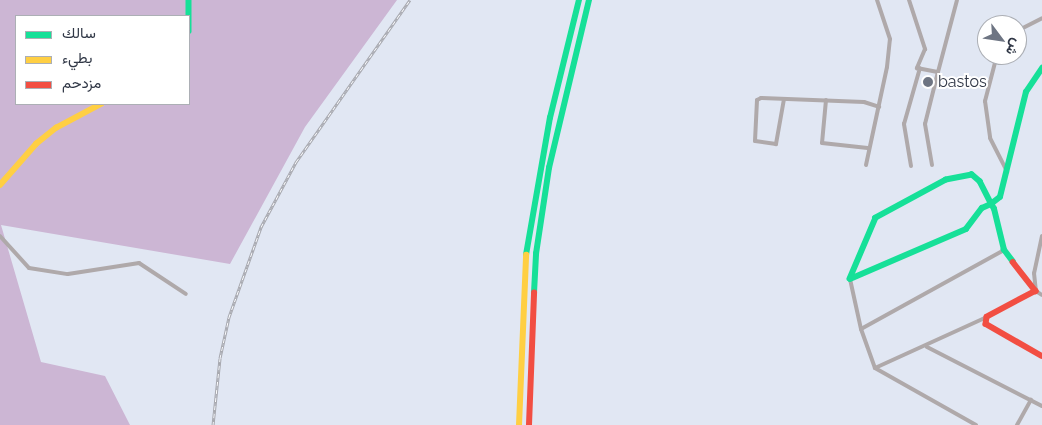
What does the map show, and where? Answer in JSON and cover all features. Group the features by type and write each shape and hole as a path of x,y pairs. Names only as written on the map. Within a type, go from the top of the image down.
{"main road":[{"path":"189,0 189,15"},
{"path":"519,425 526,248 550,118 579,0"},
{"path":"529,425 536,254 549,168 589,0"},
{"path":"850,279 966,229 982,208 1000,197 1026,92 1042,68"},
{"path":"0,185 36,144 56,128 99,105"},
{"path":"850,279 876,218 946,180 972,175 980,182 991,204 1004,250 1036,291 987,317 986,324 1042,356"}],"street":[{"path":"866,165 868,148 879,107 890,39 877,0"},
{"path":"909,0 924,49 917,68 938,72"},
{"path":"932,165 925,124 957,0"},
{"path":"1027,26 1042,18"},
{"path":"994,65 985,101 990,138 1007,172"},
{"path":"912,166 904,124 920,68"},
{"path":"784,99 776,144 755,142 757,100 784,99 864,102 879,107"},
{"path":"826,100 822,143 868,148"},
{"path":"0,236 29,268 68,274 139,263 186,294"},
{"path":"1042,236 1034,273 1036,291 1042,295"},
{"path":"861,329 1004,250"},
{"path":"850,279 861,329 876,368 976,425"},
{"path":"876,368 987,317"},
{"path":"927,346 1042,406"},
{"path":"1017,425 1031,400"}],"shaded area":[{"path":"0,0 397,0 305,127 230,264 1,225 41,362 105,376 130,425 0,425"}],"railway":[{"path":"213,425 220,358 229,317 261,227 296,162 410,0"}],"traffic: fast":[{"path":"189,0 189,15"},
{"path":"526,255 550,118 579,0"},
{"path":"534,293 536,254 549,168 589,0"},
{"path":"1013,262 1004,250 994,209 991,204 980,182 972,175 946,180 876,218 850,279 966,229 982,208 991,204 1000,197 1026,92 1042,68"}],"traffic: slow":[{"path":"0,185 36,144 56,128 99,105"},
{"path":"519,425 526,255"}],"traffic: jam":[{"path":"1013,262 1036,291 987,317 986,324 1042,356"},
{"path":"529,425 534,293"}],"place":[{"name":"bastos","path":"928,82"}]}
